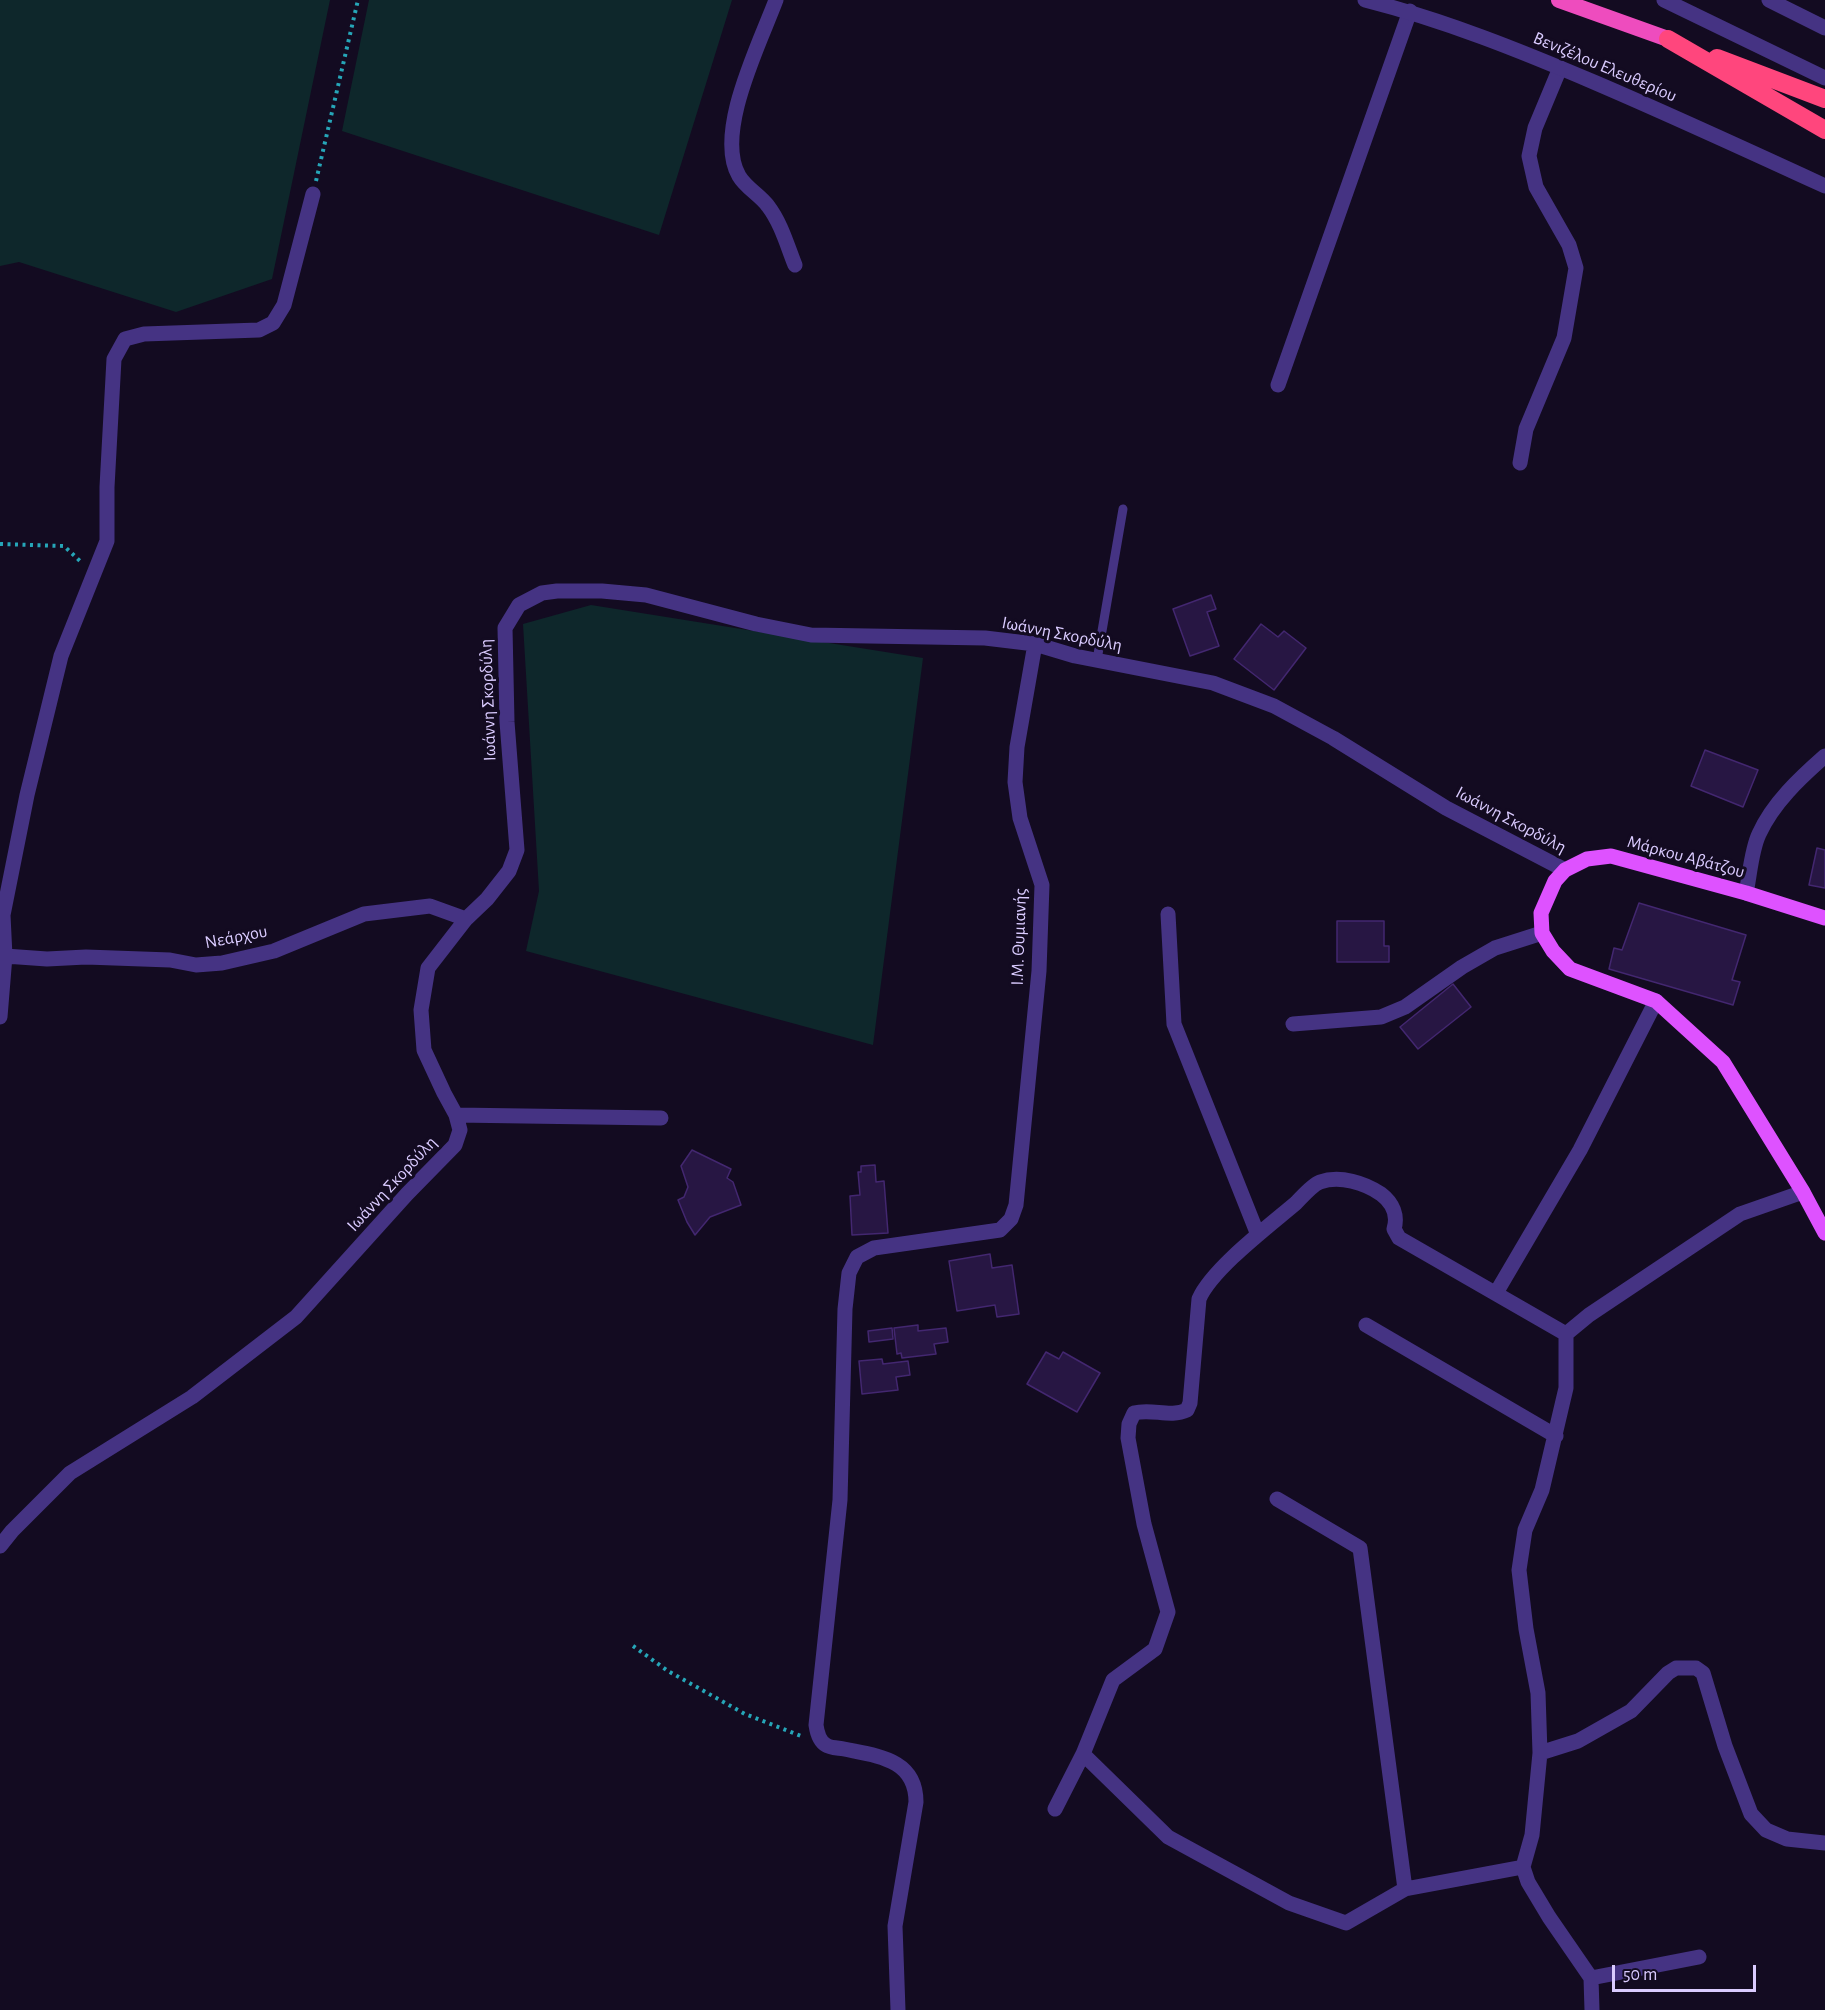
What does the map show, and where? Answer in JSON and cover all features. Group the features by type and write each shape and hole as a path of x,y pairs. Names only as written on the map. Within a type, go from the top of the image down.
{"highway":[{"path":"1559,0 1825,99"},
{"path":"1668,39 1825,130"}],"main road":[{"name":"Μάρκου Αβάτζου","path":"1565,870 1587,859 1611,856 1746,893 1825,918"},
{"path":"1565,870 1555,881 1541,913 1542,933 1553,951 1570,969 1656,1001 1723,1062 1821,1218 1825,1233"}],"street":[{"path":"776,0 738,100 732,129 732,159 739,177 768,205 795,265"},
{"name":"Βενιζέλου Ελευθερίου","path":"1365,0 1410,11 1560,68 1686,122 1825,186"},
{"path":"1664,0 1825,78"},
{"path":"1769,0 1825,28"},
{"path":"1278,384 1410,11"},
{"path":"1520,463 1526,429 1564,338 1576,268 1569,245 1536,187 1529,156 1535,128 1560,68"},
{"path":"0,1017 5,956 3,915 27,795 61,656 107,541 107,487 114,359 125,339 144,334 259,330 273,323 284,304 313,194"},
{"name":"Ιωάννη Σκορδύλη","path":"0,1546 70,1473 192,1397 296,1317 407,1194 455,1145 460,1130 456,1115 424,1050 421,1010 428,968 466,919 488,899 509,871 517,850 507,722 505,628 519,605 542,593 602,591 646,596 756,624 811,635 986,638 1035,644 1097,660 1213,683 1274,706 1333,738 1446,808 1565,870"},
{"name":"Ι.Μ. Θυμιανής","path":"826,1746 817,1735 816,1725 840,1500 845,1309 849,1273 857,1257 874,1248 1000,1230 1011,1219 1016,1205 1039,971 1042,885 1020,818 1015,782 1017,747 1035,644"},
{"path":"1746,893 1758,836 1766,821 1789,791 1825,756"},
{"name":"Νεάρχου","path":"5,956 47,959 86,957 170,960 196,965 222,963 274,951 364,914 430,906 466,919"},
{"path":"1168,914 1174,1024 1258,1235"},
{"path":"1293,1024 1381,1017 1406,1007 1462,967 1496,948 1542,933"},
{"path":"1496,1293 1580,1150 1656,1001"},
{"path":"456,1115 660,1118"},
{"path":"1055,1809 1083,1754 1113,1680 1155,1650 1168,1612 1144,1524 1128,1438 1128,1424 1134,1413 1144,1410 1180,1413 1187,1410 1190,1403 1199,1299 1203,1289 1258,1235 1319,1182 1355,1181 1373,1188 1387,1198 1396,1215 1394,1229 1400,1238 1566,1334"},
{"path":"1566,1334 1589,1315 1740,1214 1803,1192"},
{"path":"1366,1325 1556,1436"},
{"path":"1566,1334 1566,1388 1542,1490 1525,1530 1520,1570 1526,1629 1538,1694 1540,1753 1532,1835 1523,1867 1538,1900 1591,1978 1592,2010"},
{"path":"1277,1499 1360,1548 1405,1889"},
{"path":"1540,1753 1578,1741 1631,1711 1668,1673 1676,1668 1696,1668 1703,1673 1725,1746 1751,1814 1766,1830 1786,1839 1825,1844"},
{"path":"826,1746 885,1758 901,1767 911,1778 916,1789 895,1926 898,2010"},
{"path":"1083,1754 1168,1838 1289,1903 1346,1923 1405,1889 1523,1867"},
{"path":"1591,1978 1699,1957"}],"lane":[{"path":"1097,660 1123,509"}],"path":[{"path":"313,194 358,0"},
{"path":"0,543 64,546 80,558 90,584"},
{"path":"633,1646 668,1671 745,1714 826,1746"}],"green space":[{"path":"0,0 330,0 272,279 176,312 19,262 0,266"},
{"path":"369,0 732,0 659,235 342,131"},
{"path":"591,605 923,658 873,1045 526,951 539,891 523,624"}],"building":[{"path":"1211,595 1216,609 1207,612 1219,646 1190,656 1173,609"},
{"path":"1261,624 1278,637 1284,631 1306,648 1274,690 1234,659"},
{"path":"1705,750 1758,770 1743,807 1691,786"},
{"path":"1817,848 1825,850 1825,888 1809,885"},
{"path":"1639,903 1746,935 1732,980 1740,982 1733,1005 1609,969 1614,948 1622,950"},
{"path":"1337,921 1384,921 1384,946 1389,946 1389,962 1337,962"},
{"path":"1453,984 1471,1007 1418,1049 1400,1027"},
{"path":"692,1150 731,1169 727,1178 733,1182 741,1205 710,1217 695,1235 678,1200 684,1197 688,1187 681,1166"},
{"path":"875,1165 876,1182 884,1181 888,1233 852,1235 850,1196 860,1195 858,1172 861,1172 861,1166"},
{"path":"990,1254 992,1268 1012,1265 1019,1314 997,1317 995,1305 957,1311 949,1261"},
{"path":"918,1325 918,1331 946,1328 948,1342 934,1344 936,1354 902,1358 901,1353 897,1354 894,1328"},
{"path":"892,1328 893,1339 869,1342 868,1331"},
{"path":"1046,1352 1059,1359 1063,1352 1100,1373 1077,1412 1027,1384"},
{"path":"882,1359 883,1364 908,1361 910,1375 896,1377 898,1390 862,1394 859,1361"}]}
